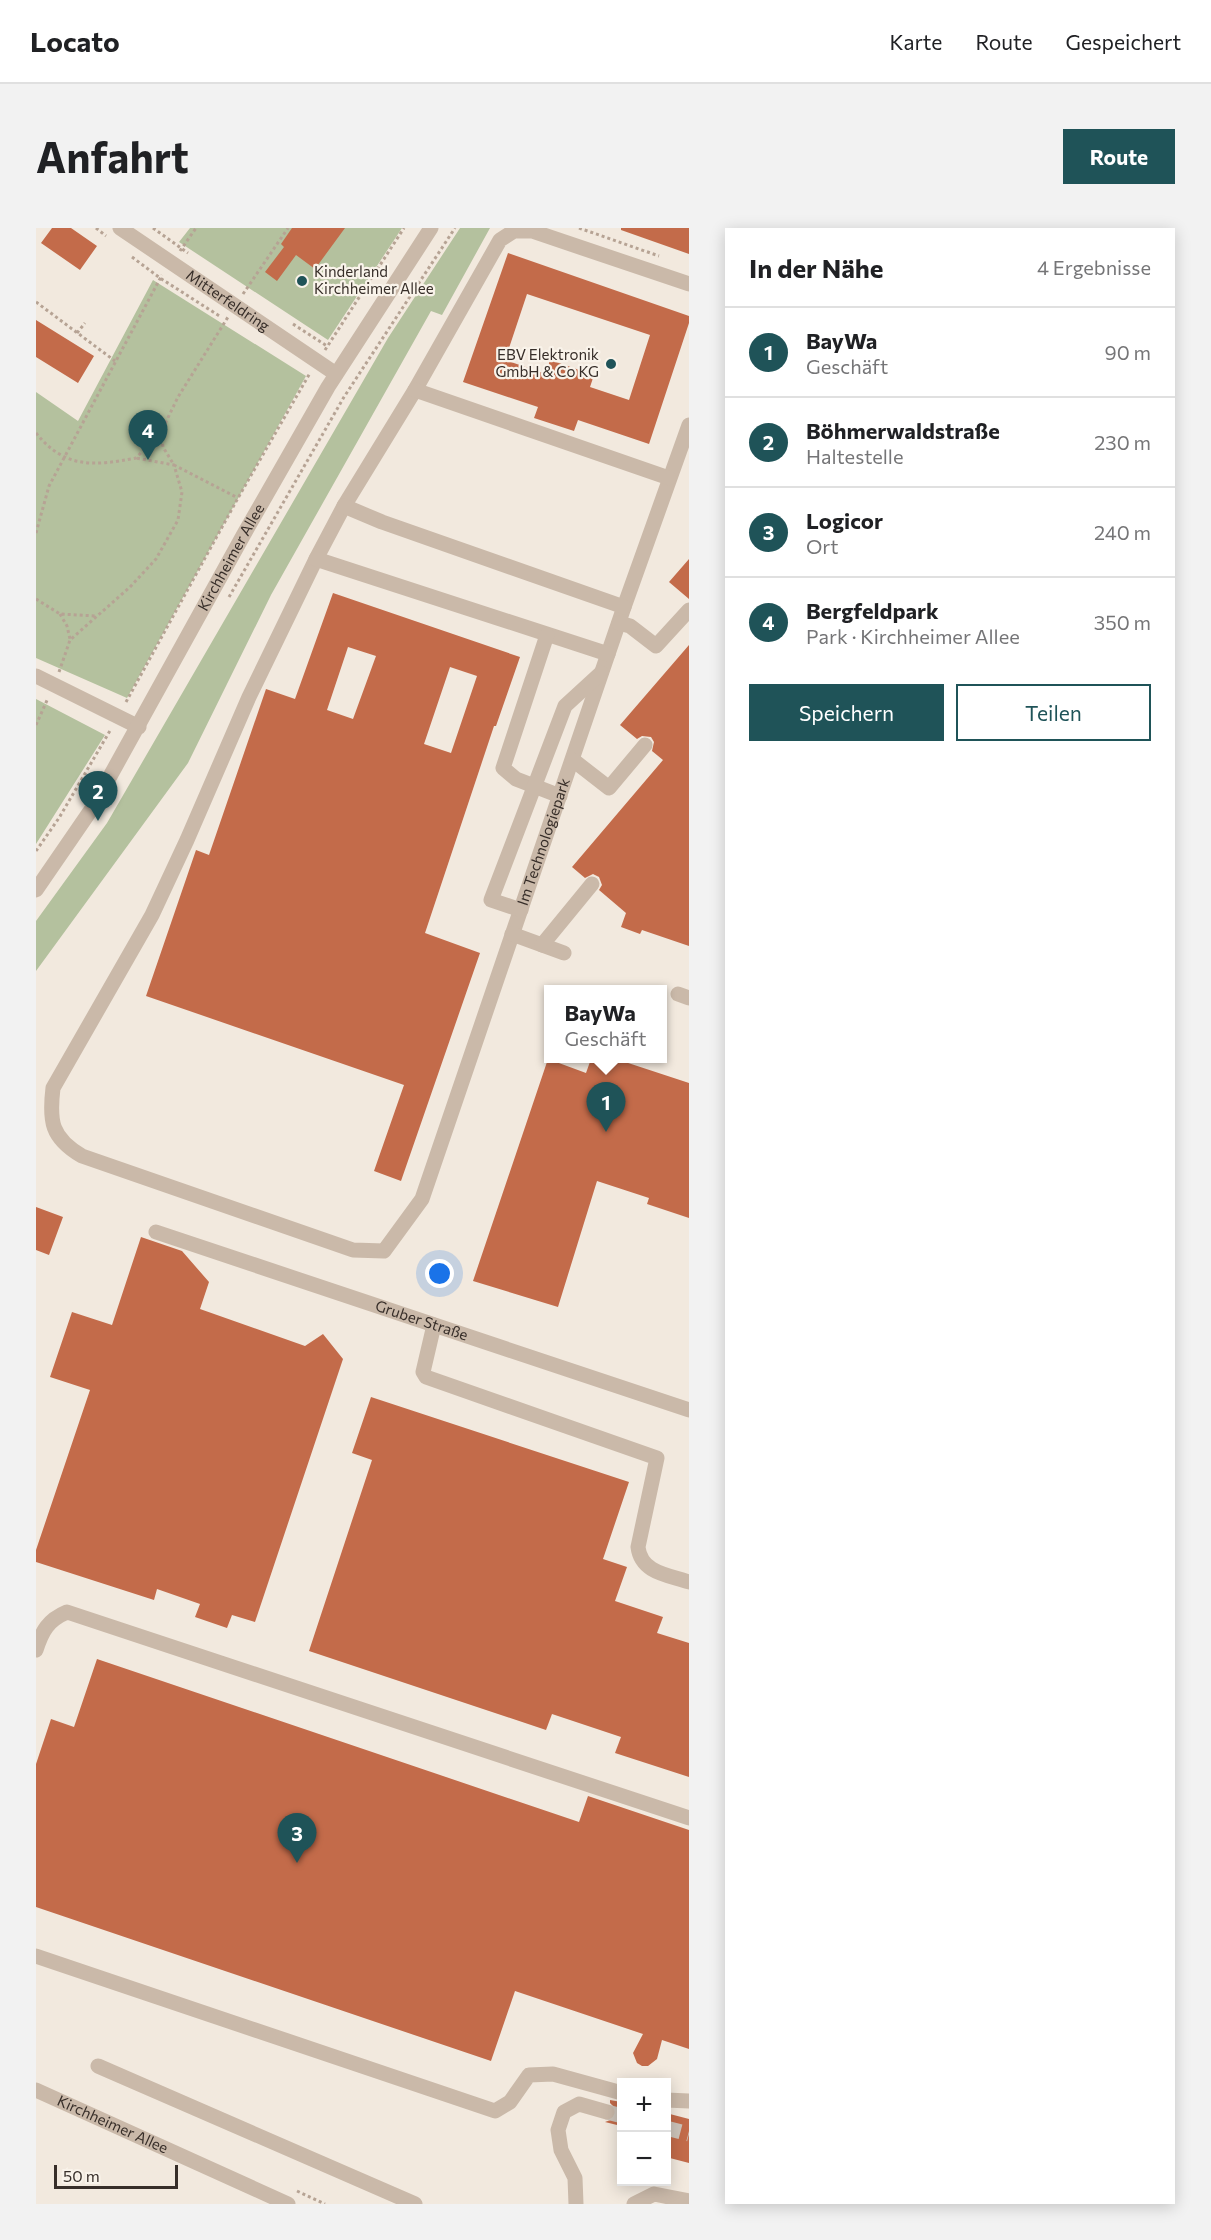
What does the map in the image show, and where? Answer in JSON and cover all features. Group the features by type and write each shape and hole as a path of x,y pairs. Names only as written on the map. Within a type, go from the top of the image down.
{"street":[{"name":"Mitterfeldring","path":"121,228 336,374"},
{"name":"Kirchheimer Allee","path":"36,890 93,807 244,534 336,374 431,228"},
{"path":"608,654 316,559 344,506 415,390 500,240 514,231 531,231 689,284"},
{"path":"415,390 669,478"},
{"name":"Im Technologiepark","path":"316,559 249,697 152,915 53,1088 50,1114 57,1135 68,1148 82,1156 353,1250 384,1251 422,1199 624,607 689,425"},
{"path":"344,506 391,526 624,607"},
{"path":"619,622 630,626 656,646 689,610"},
{"path":"547,635 503,768 534,787 560,796"},
{"path":"521,910 491,900 565,706 603,671"},
{"path":"36,676 139,727"},
{"path":"573,760 609,788 645,745"},
{"path":"542,945 592,884"},
{"path":"512,934 564,953"},
{"name":"Gruber Straße","path":"156,1232 689,1410"},
{"path":"434,1325 423,1372 426,1377 657,1458 638,1547 639,1557 650,1569 689,1582"},
{"path":"36,1650 42,1631 54,1617 67,1612 689,1818"},
{"path":"36,1956 495,2110 510,2102 529,2075 553,2074 617,2092"},
{"path":"98,2066 415,2204"},
{"name":"Kirchheimer Allee","path":"36,2090 288,2204"},
{"path":"671,2100 689,2101"},
{"path":"576,2204 575,2178 561,2150 558,2130 564,2112 579,2104 607,2112"},
{"path":"634,2204 654,2194 689,2201"}],"path":[{"path":"36,533 49,486 160,278 196,228"},
{"path":"136,458 161,432 178,398 235,306 288,228"},
{"path":"36,851 59,818 118,716 238,498 317,362 404,228"},
{"path":"226,601 344,397 454,228"},
{"path":"579,228 667,258"},
{"path":"36,302 115,361"},
{"path":"77,333 85,323"},
{"path":"36,725 70,640 130,587 156,559 178,520 182,492 174,465 163,447 161,432"},
{"path":"36,433 53,450 65,458 80,463 136,458 174,465 238,498"},
{"path":"36,599 60,614 98,616"},
{"path":"60,614 67,627 70,640"}],"green space":[{"name":"Kinderland Kirchheimer Allee","path":"190,228 402,228 328,340 179,242"},
{"path":"460,228 490,228 442,315 431,311 271,595 188,763 36,971 36,921 107,823 388,338"},
{"path":"153,280 306,376 127,698 36,658 36,392 78,421"},
{"path":"36,699 105,735 36,844"}],"building":[{"path":"52,228 71,228 97,246 80,270 41,243"},
{"path":"292,228 345,228 315,269 296,255 277,281 265,272 284,247 281,244"},
{"path":"621,228 689,228 689,254 621,230"},
{"path":"508,253 689,316 689,323 649,444 578,420 574,431 534,418 538,407 463,382","holes":["527,294 650,335 629,400 590,387 594,375 550,360 546,374 505,360"]},
{"path":"36,320 94,356 78,383 36,357"},
{"path":"689,559 689,599 669,582"},
{"path":"333,593 520,657 496,726 494,726 425,933 480,953 401,1181 374,1171 404,1085 146,996 196,850 209,855 266,689 295,699","holes":["348,647 376,656 353,719 327,710","450,667 477,676 451,753 424,744"]},
{"path":"689,645 689,946 642,930 640,934 621,927 626,913 599,890 602,885 599,877 593,874 585,878 572,867 663,760 652,751 654,742 651,737 642,736 637,739 620,725"},
{"path":"547,1063 559,1063 586,1073 590,1063 628,1063 689,1083 689,1218 647,1204 649,1198 597,1181 558,1307 473,1281"},
{"path":"36,1207 63,1217 49,1255 36,1250"},
{"path":"141,1237 182,1251 209,1282 200,1309 305,1346 323,1334 343,1359 255,1622 232,1615 227,1628 195,1617 200,1604 157,1589 154,1600 36,1562 36,1550 90,1390 50,1377 72,1312 112,1325"},
{"path":"371,1397 629,1482 603,1559 627,1567 615,1601 663,1617 657,1633 689,1643 689,1777 615,1753 621,1737 552,1714 546,1730 309,1651 372,1460 352,1453"},
{"path":"97,1659 579,1822 588,1796 689,1830 689,2049 662,2040 657,2059 648,2066 642,2066 637,2063 633,2053 643,2034 515,1991 491,2061 36,1907 36,1764 51,1719 74,1727"},
{"path":"610,2100 617,2101 617,2125 605,2122 613,2119 616,2114 616,2109"},
{"path":"671,2114 689,2119 689,2163 671,2158"}],"tunnel":[{"path":"607,2112 617,2115"},
{"path":"671,2129 689,2134"}],"place":[{"name":"Kinderland Kirchheimer Allee","path":"302,281"},
{"name":"EBV Elektronik GmbH & Co KG","path":"611,364"},
{"name":"Bergfeldpark","path":"148,460"},
{"name":"Böhmerwaldstraße","path":"98,821"},
{"name":"BayWa","path":"606,1132"},
{"name":"Logicor","path":"297,1863"}]}
